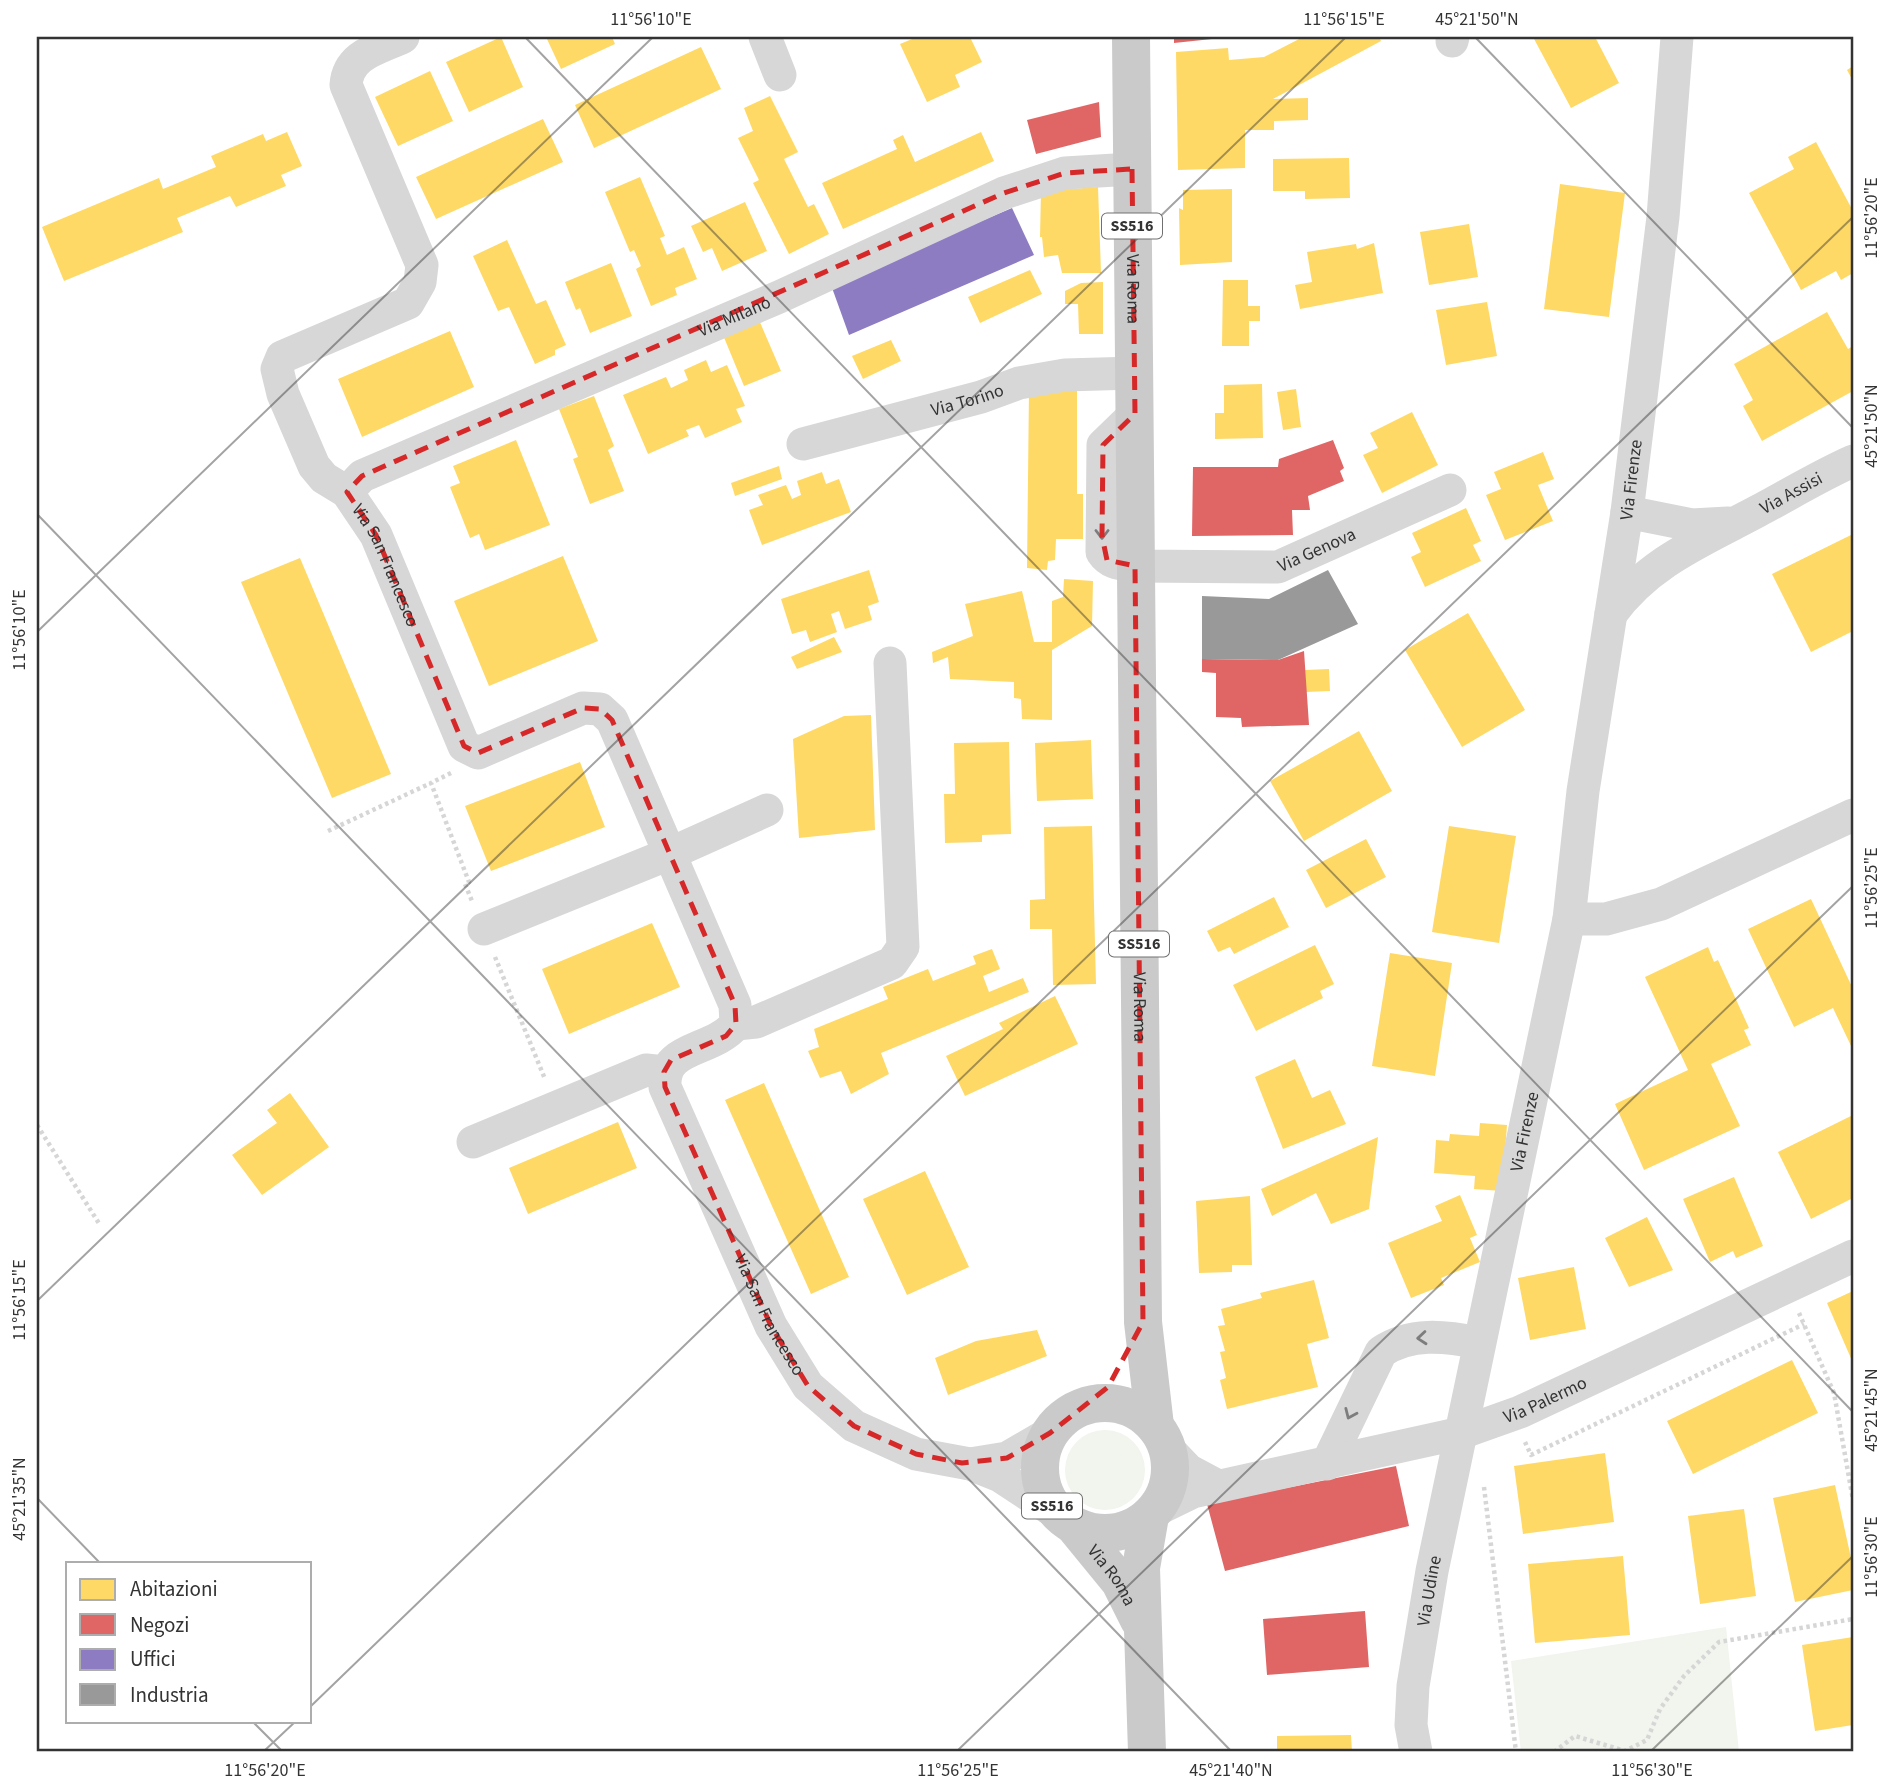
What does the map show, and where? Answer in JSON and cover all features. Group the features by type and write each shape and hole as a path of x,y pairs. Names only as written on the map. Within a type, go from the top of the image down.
{"main road":[{"name":"Via Roma","path":"1131,37 1143,1322 1161,1437"},
{"name":"Via Roma","path":"1082,1407 1108,1387 1122,1368 1143,1322"},
{"path":"1082,1407 1102,1403 1122,1405 1140,1413 1161,1437"},
{"name":"SS516","path":"1082,1407 1064,1417 1050,1433 1040,1465 1041,1483 1065,1519 1094,1533 1114,1533 1134,1527 1153,1513 1167,1489 1171,1469 1161,1437"},
{"name":"Via Roma","path":"1147,1752 1141,1568 1153,1513"},
{"name":"Via Roma","path":"1065,1519 1120,1582 1143,1629"}],"street":[{"name":"Via San Francesco","path":"403,37 353,62 347,71 346,85 422,265 420,282 408,303 282,357 277,369 283,394 314,466 324,478 347,492 376,535 464,746 478,753 583,708 600,709 612,720 735,1005 736,1024"},
{"path":"765,37 780,75"},
{"name":"Via Firenze","path":"1461,1433 1569,919 1583,791 1625,525 1663,217 1677,37"},
{"name":"Via Milano","path":"347,492 362,476 779,297 1004,193 1065,173 1132,169"},
{"name":"Via Torino","path":"803,444 981,397 1019,383 1065,375 1135,373"},
{"name":"Via Assisi","path":"1611,614 1627,592 1646,574 1684,549 1850,462"},
{"name":"Via Genova","path":"1135,566 1278,567 1450,490"},
{"name":"Via Assisi","path":"1684,549 1657,554 1640,551 1625,525 1720,525 1741,520"},
{"path":"472,1142 646,1070 664,1072 671,1060 726,1036 736,1024 756,1022 892,962 900,955 903,947 890,663"},
{"path":"484,929 669,854 767,810"},
{"path":"1569,919 1606,919 1661,904 1853,815"},
{"name":"Via San Francesco","path":"664,1072 665,1087 749,1279 788,1358 808,1386 854,1426 916,1454 970,1464 1000,1476 1065,1519"},
{"name":"Via Palermo","path":"1153,1513 1193,1492 1461,1433 1520,1412 1853,1256"},
{"path":"1327,1464 1381,1352 1395,1343 1415,1338 1434,1337 1479,1343"},
{"name":"Via San Francesco","path":"970,1464 1007,1458 1050,1433"},
{"name":"Via Udine","path":"1416,1752 1411,1725 1413,1686 1461,1433"},
{"path":"1161,1437 1188,1470 1218,1486"}],"path":[{"path":"328,831 430,783"},
{"path":"37,1125 100,1225"},
{"path":"1796,1306 1834,1394 1853,1500"},
{"path":"1521,1435 1531,1455 1804,1324"},
{"path":"1483,1475 1516,1752"},
{"path":"1554,1752 1575,1736 1625,1751 1647,1740 1668,1698 1684,1676 1719,1642 1853,1619"}],"highlighted area":[{"path":"1132,169 1135,414 1103,445 1102,536 1107,560 1135,566 1143,1322 1108,1387 1050,1433 1007,1458 962,1463 916,1454 854,1426 808,1386 771,1326 665,1087 664,1072 671,1060 726,1036 736,1024 735,1005 612,720 600,709 583,708 478,753 464,746 376,535 347,492 362,476 1004,193 1065,173"}],"shaded area":[{"path":"1105,1430 1120,1433 1133,1442 1142,1455 1145,1470 1142,1485 1133,1498 1120,1507 1105,1510 1090,1507 1077,1498 1068,1485 1065,1470 1068,1455 1077,1442 1090,1433"},
{"path":"1726,1627 1739,1752 1521,1752 1511,1661"}],"building: Abitazioni":[{"path":"501,37 523,87 469,112 446,62"},
{"path":"546,37 612,37 615,44 561,69"},
{"path":"917,37 970,37 982,62 955,75 960,87 927,102 900,44"},
{"path":"1303,37 1379,37 1381,41 1273,99 1308,98 1308,120 1274,121 1274,130 1245,130 1245,168 1178,170 1176,52 1228,48 1229,60 1264,57"},
{"path":"1533,37 1595,37 1619,83 1571,108"},
{"path":"701,47 721,89 594,148 575,105"},
{"path":"1853,66 1853,81 1847,70"},
{"path":"430,71 453,121 398,146 375,97"},
{"path":"770,96 798,152 784,159 808,207 814,204 829,234 789,254 753,183 759,180 738,138 753,131 744,108"},
{"path":"543,119 563,162 436,219 416,177"},
{"path":"287,132 302,166 281,175 286,186 236,207 230,196 177,218 183,232 64,281 42,227 159,178 163,189 216,167 211,156 263,134 266,141"},
{"path":"981,132 994,161 843,229 822,183 897,149 893,140 903,135 915,162"},
{"path":"1816,142 1853,211 1853,273 1841,280 1836,271 1801,290 1749,193 1794,169 1788,157"},
{"path":"1349,158 1350,198 1305,199 1305,191 1273,191 1273,159"},
{"path":"640,177 665,236 660,238 667,255 684,247 697,279 675,288 677,295 651,306 636,269 641,266 634,250 630,252 605,192"},
{"path":"1560,184 1625,193 1609,317 1544,309"},
{"path":"1098,187 1101,273 1062,273 1058,255 1044,257 1040,237 1041,191"},
{"path":"1232,189 1232,262 1180,265 1179,208 1183,210 1183,190"},
{"path":"745,202 767,251 722,271 712,248 703,252 691,226"},
{"path":"1469,224 1478,277 1429,285 1420,232"},
{"path":"507,240 536,304 546,300 566,345 555,350 555,355 535,364 509,307 498,311 473,256"},
{"path":"1374,243 1383,293 1300,309 1295,285 1312,282 1307,252 1356,244 1357,249"},
{"path":"611,263 632,316 590,333 580,308 576,310 565,282"},
{"path":"1030,270 1042,294 980,323 968,297"},
{"path":"1223,280 1248,280 1248,306 1260,306 1260,321 1249,321 1249,346 1222,346"},
{"path":"1103,282 1103,334 1079,334 1078,304 1065,304 1065,291 1081,283"},
{"path":"1487,302 1497,356 1446,365 1436,310"},
{"path":"1827,312 1848,349 1853,346 1853,391 1762,441 1743,406 1753,400 1734,364"},
{"path":"759,320 781,371 744,386 723,335"},
{"path":"450,331 474,387 362,437 338,379"},
{"path":"891,340 901,361 863,379 852,356"},
{"path":"706,360 711,372 727,365 745,406 736,409 742,422 705,438 699,425 686,430 689,436 648,454 623,395 666,377 671,388 688,380 684,370"},
{"path":"1262,384 1263,438 1215,439 1215,413 1224,413 1224,385"},
{"path":"1029,389 1077,389 1077,494 1083,494 1083,539 1056,539 1055,560 1048,561 1047,570 1027,568"},
{"path":"1296,389 1301,427 1283,430 1277,392"},
{"path":"594,396 614,446 608,450 624,491 590,504 573,459 578,457 559,409"},
{"path":"1412,412 1438,465 1382,493 1363,455 1378,448 1370,433"},
{"path":"516,440 550,525 485,550 479,534 470,538 450,487 460,483 453,466"},
{"path":"1543,452 1554,479 1538,485 1553,521 1505,540 1486,495 1501,489 1494,472"},
{"path":"779,466 782,479 735,496 731,483"},
{"path":"822,472 826,484 839,479 851,512 762,545 749,510 763,505 758,495 786,485 792,499 801,495 797,481"},
{"path":"1466,508 1481,541 1473,545 1481,561 1425,587 1411,557 1421,552 1412,533"},
{"path":"1853,534 1853,631 1811,652 1772,574"},
{"path":"563,556 598,641 489,686 454,601"},
{"path":"300,558 391,774 332,798 241,582"},
{"path":"869,570 879,602 868,606 872,620 845,629 839,611 831,614 837,632 810,642 806,630 792,634 781,599"},
{"path":"1064,579 1093,581 1092,626 1052,650 1052,720 1022,719 1021,699 1014,698 1014,682 950,679 948,657 933,663 932,652 973,636 965,604 1022,591 1034,642 1052,642 1052,601 1063,597"},
{"path":"1468,613 1525,710 1462,747 1405,650"},
{"path":"834,637 842,652 797,669 791,657"},
{"path":"1329,669 1330,691 1306,692 1305,670"},
{"path":"871,715 875,830 799,838 793,739 844,716"},
{"path":"1359,731 1392,791 1304,841 1270,781"},
{"path":"1091,740 1093,799 1037,801 1035,743"},
{"path":"1009,742 1011,834 982,835 982,842 945,843 944,794 955,794 954,743"},
{"path":"580,762 605,827 491,871 465,806"},
{"path":"1092,826 1096,984 1053,985 1052,929 1030,929 1030,900 1045,899 1044,827"},
{"path":"1449,826 1516,836 1499,943 1432,932"},
{"path":"1366,839 1386,877 1326,908 1306,870"},
{"path":"1274,897 1289,927 1234,954 1230,947 1218,952 1207,931"},
{"path":"1811,899 1853,989 1853,1050 1833,1008 1794,1027 1748,929"},
{"path":"652,923 680,987 569,1034 542,969"},
{"path":"1315,945 1334,984 1320,991 1323,998 1256,1031 1233,985"},
{"path":"1708,947 1714,962 1718,960 1749,1028 1744,1030 1751,1045 1711,1064 1740,1126 1644,1170 1615,1104 1688,1070 1645,977"},
{"path":"992,949 1000,969 983,976 989,992 1023,978 1029,992 881,1053 889,1074 851,1094 841,1071 820,1078 808,1051 819,1047 814,1029 888,999 883,987 928,969 933,981 976,964 973,956"},
{"path":"1390,953 1452,963 1435,1076 1372,1066"},
{"path":"1055,996 1078,1044 965,1096 946,1056 1003,1029 999,1023"},
{"path":"1295,1059 1312,1098 1330,1090 1346,1124 1283,1149 1255,1077"},
{"path":"764,1083 849,1277 811,1294 725,1100"},
{"path":"290,1093 329,1147 262,1195 232,1155 277,1123 267,1110"},
{"path":"1853,1115 1853,1198 1811,1219 1778,1152"},
{"path":"618,1122 637,1168 528,1214 509,1168"},
{"path":"1480,1123 1507,1125 1502,1191 1474,1189 1475,1176 1434,1173 1436,1140 1449,1141 1450,1134 1479,1136"},
{"path":"1378,1137 1369,1209 1331,1224 1316,1193 1272,1216 1261,1189"},
{"path":"925,1171 969,1267 907,1295 863,1199"},
{"path":"1734,1177 1763,1246 1736,1258 1733,1251 1710,1262 1683,1199"},
{"path":"1460,1195 1477,1235 1470,1238 1480,1262 1441,1278 1444,1285 1411,1298 1388,1243 1442,1221 1435,1206"},
{"path":"1250,1196 1252,1265 1232,1265 1232,1272 1199,1273 1196,1201"},
{"path":"1647,1217 1673,1270 1629,1287 1605,1238"},
{"path":"1574,1267 1586,1329 1530,1340 1518,1278"},
{"path":"1314,1280 1329,1338 1307,1344 1318,1387 1227,1409 1220,1380 1226,1378 1220,1352 1225,1351 1218,1326 1225,1325 1221,1309 1262,1298 1260,1293"},
{"path":"1853,1291 1853,1363 1827,1303"},
{"path":"1037,1330 1047,1356 948,1395 935,1358 976,1341"},
{"path":"1792,1360 1818,1413 1693,1474 1667,1421"},
{"path":"1605,1453 1614,1522 1523,1534 1514,1466"},
{"path":"1835,1485 1853,1567 1853,1590 1795,1602 1773,1498"},
{"path":"1744,1509 1756,1596 1700,1604 1688,1516"},
{"path":"1623,1556 1630,1635 1535,1643 1528,1564"},
{"path":"1853,1637 1853,1725 1815,1731 1802,1645"},
{"path":"1351,1735 1352,1752 1277,1752 1277,1736"}],"building: Negozi":[{"path":"1174,37 1212,37 1212,39 1174,43"},
{"path":"1099,102 1101,137 1036,154 1027,120"},
{"path":"1333,440 1344,468 1340,471 1344,481 1308,496 1310,510 1292,510 1293,535 1192,536 1193,467 1278,467 1279,459"},
{"path":"1304,651 1309,725 1242,727 1241,718 1216,717 1216,673 1202,672 1202,659 1278,660"},
{"path":"1396,1466 1409,1526 1225,1571 1207,1504"},
{"path":"1365,1611 1369,1667 1267,1675 1263,1619"}],"building: Uffici":[{"path":"1012,208 1034,255 849,335 831,285"}],"building: Industria":[{"path":"1328,570 1358,624 1278,660 1202,659 1202,596 1269,599"}]}
